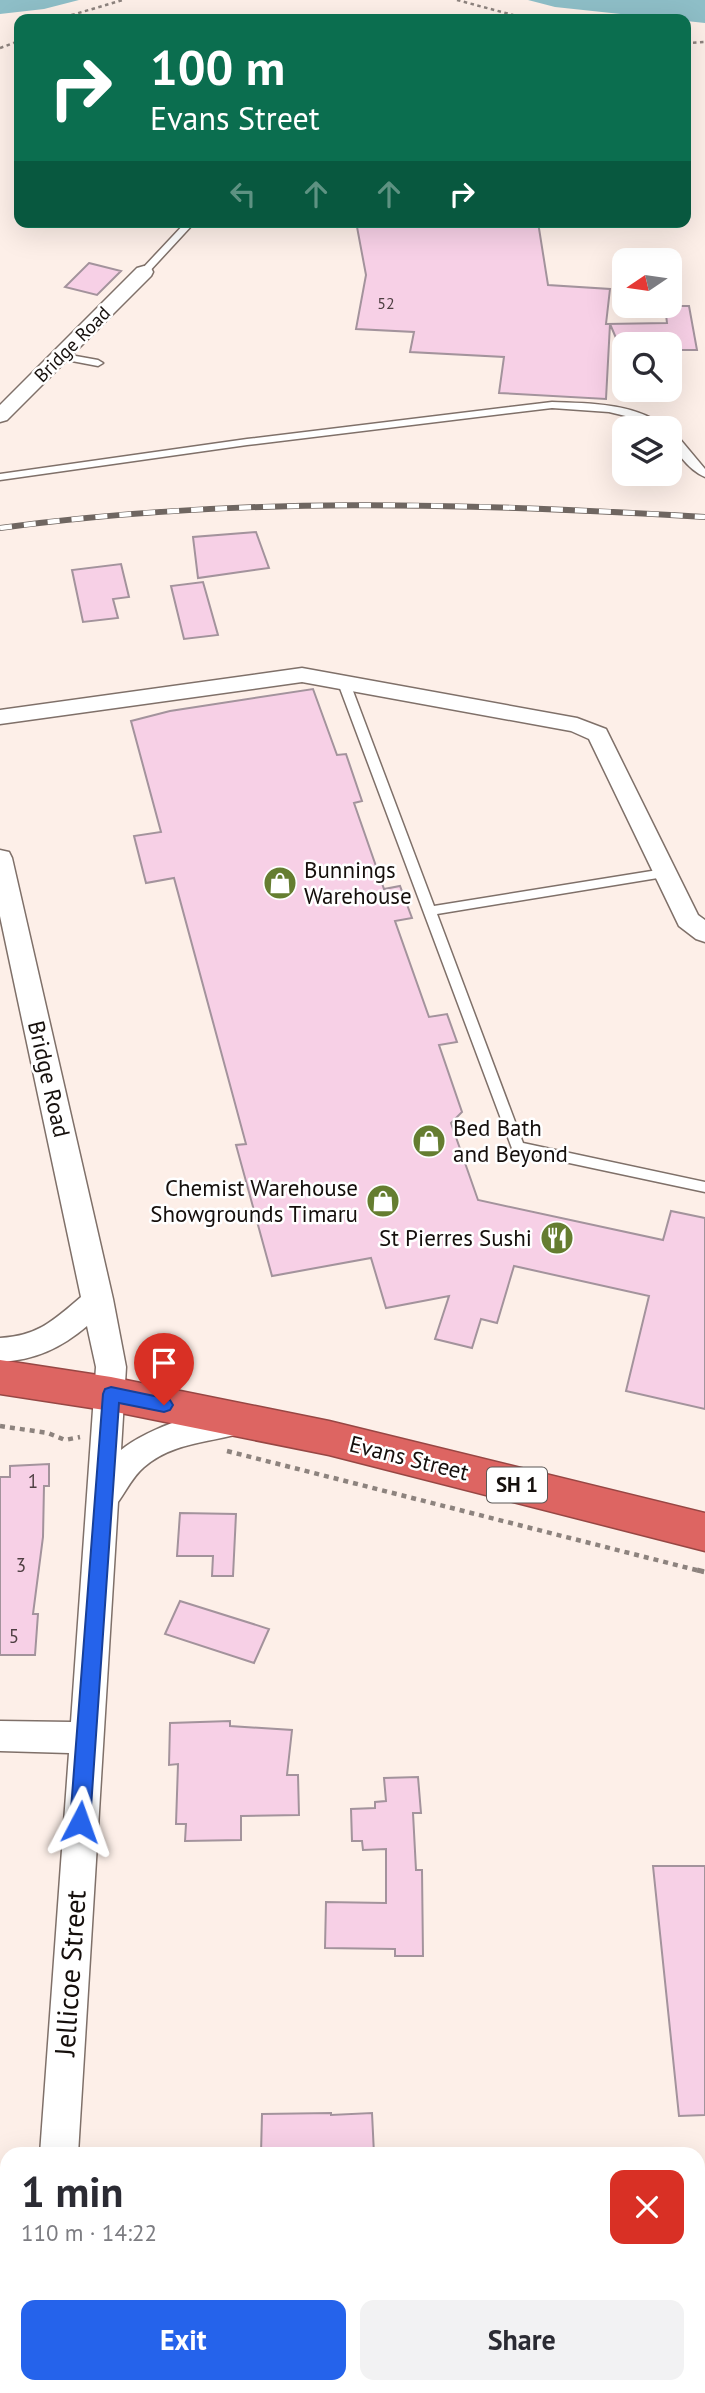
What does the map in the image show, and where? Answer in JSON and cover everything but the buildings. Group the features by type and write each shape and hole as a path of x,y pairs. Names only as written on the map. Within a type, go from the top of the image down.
{"highway":[{"name":"SH 1","path":"0,1377 111,1394"},
{"name":"Evans Street","path":"111,1394 231,1435 329,1438 705,1532"}],"street":[{"name":"Bridge Road","path":"0,416 144,272"},
{"path":"0,717 302,675 577,725 597,734 688,920 705,933"},
{"name":"Bridge Road","path":"0,858 98,1299 111,1367 111,1394"},
{"path":"0,1350 28,1349 44,1343 98,1299"},
{"name":"Jellicoe Street","path":"59,2147 85,1738 111,1394"},
{"path":"103,1498 132,1460 158,1442 181,1433 231,1435"},
{"path":"0,1736 85,1738"}],"lane":[{"path":"144,272 185,228"},
{"path":"59,356 98,363"},
{"path":"0,477 247,442 552,405 594,407 640,416"},
{"path":"682,449 705,474"},
{"path":"344,683 519,1147 705,1188"},
{"path":"430,911 664,873"}],"path":[{"path":"75,14 123,0"},
{"path":"457,0 509,14"},
{"path":"0,1426 48,1433 65,1440 76,1437"},
{"path":"231,1435 705,1572"}],"water":[{"path":"0,0 79,0 44,9 0,14"},
{"path":"528,0 705,0 705,23 691,22 691,14 621,14 555,7"}],"railway":[{"path":"0,528 177,511 352,505 528,508 705,517"}],"place":[{"name":"Bunnings Warehouse","path":"280,883"},
{"name":"Bed Bath and Beyond","path":"429,1141"},
{"name":"Chemist Warehouse Showgrounds Timaru","path":"383,1201"},
{"name":"St Pierres Sushi","path":"557,1238"}],"route":[{"path":"80,1822 111,1394 164,1405"}]}
